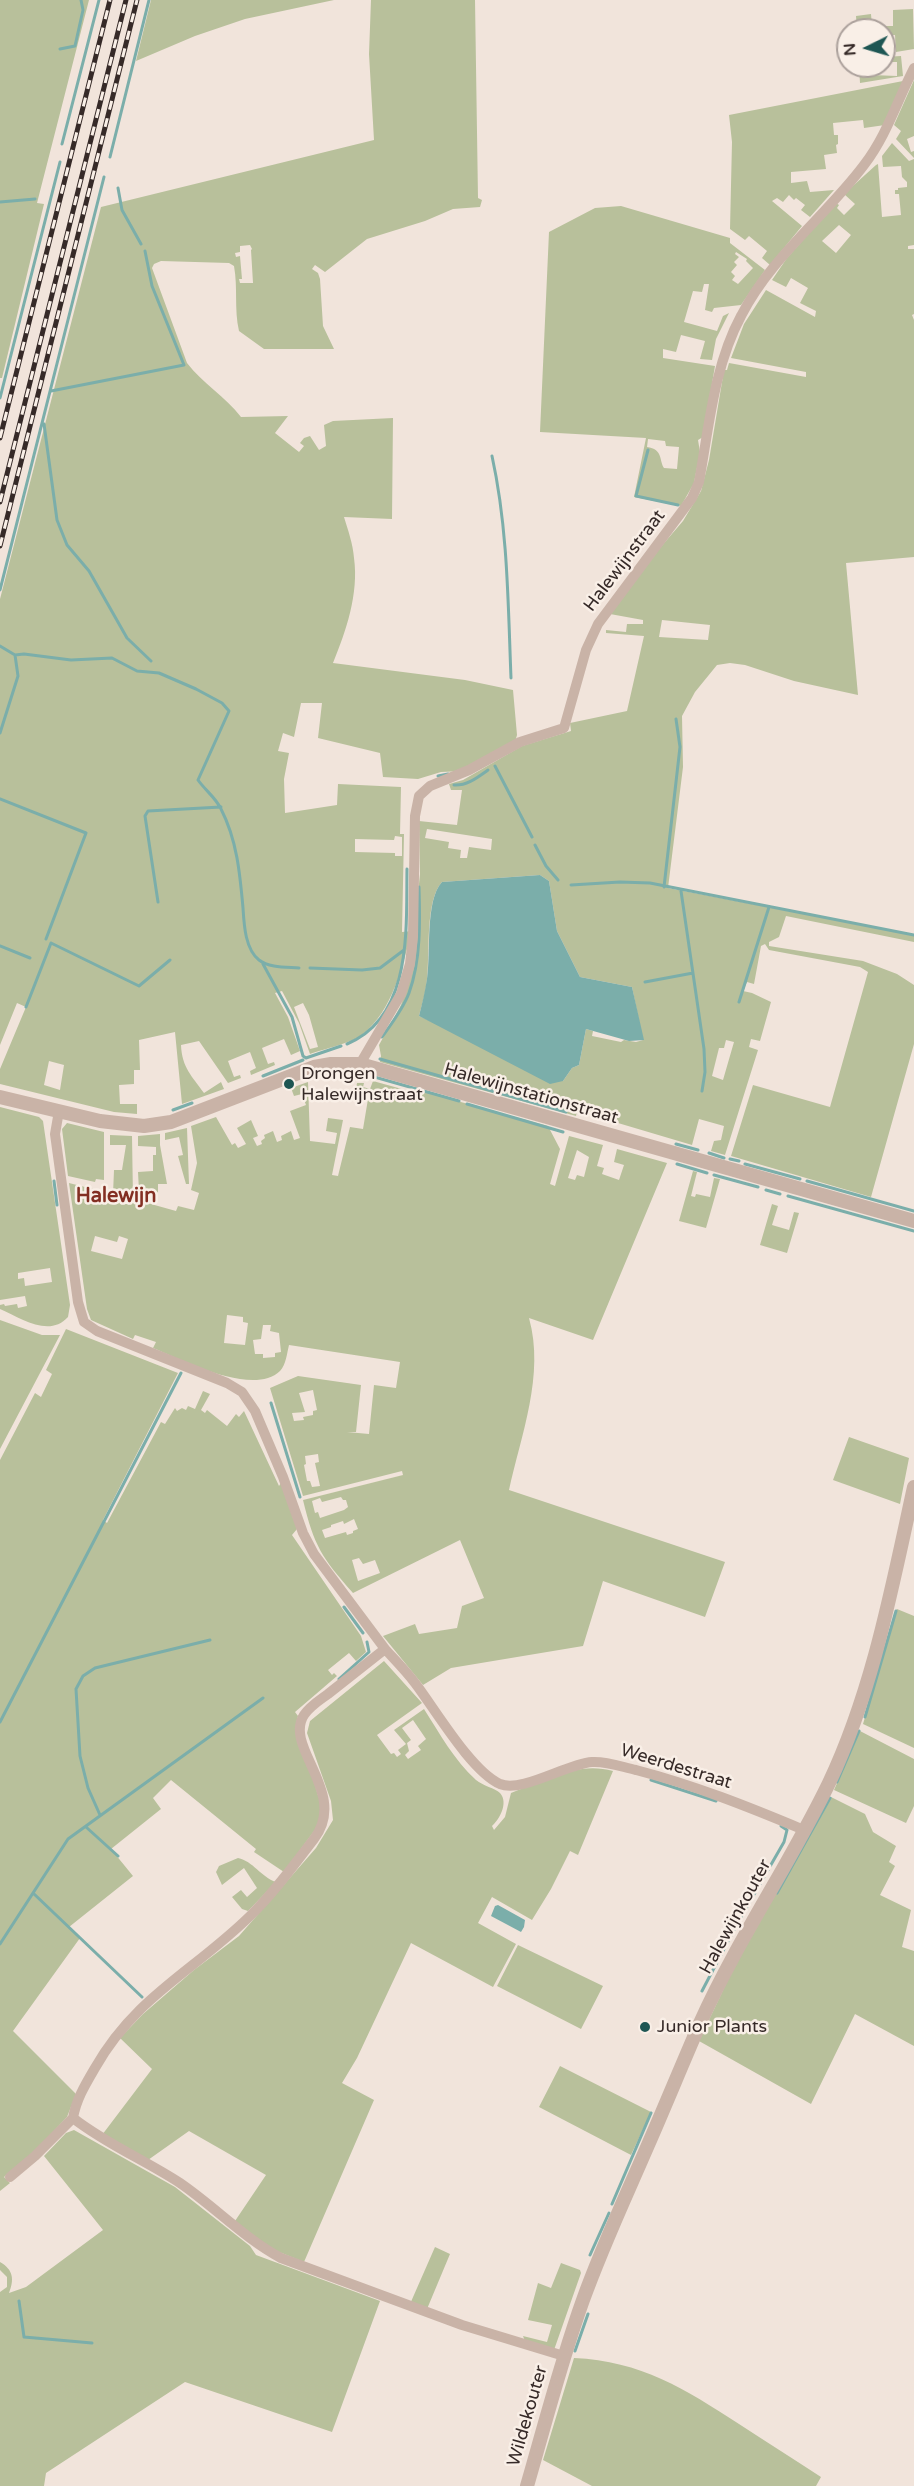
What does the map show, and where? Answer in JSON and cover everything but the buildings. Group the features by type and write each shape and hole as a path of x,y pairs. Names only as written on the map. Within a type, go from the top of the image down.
{"street":[{"name":"Halewijnstraat","path":"360,1064 401,994 410,964 413,937 415,816 419,796 430,786 469,770 520,742 564,728 586,651 598,624 693,498 699,483 719,375 740,317 760,286 795,242 870,157 886,133 914,69"},
{"name":"Halewijnstationstraat","path":"0,1096 128,1126 156,1125 185,1117 314,1067 331,1064 360,1064 914,1221"},
{"path":"10,2177 73,2118 83,2089 112,2042 129,2020 161,1988 251,1916 321,1829 326,1809 323,1794 304,1746 300,1730 301,1721 311,1708 386,1649 314,1554 303,1533 283,1477 255,1411 242,1392 227,1383 97,1331 84,1322 78,1302 55,1134 59,1111"},
{"name":"Halewijnkouter","path":"564,2356 610,2232 701,2020 733,1955 829,1782 851,1730 871,1666 914,1487"},
{"name":"Weerdestraat","path":"386,1649 414,1681 469,1755 485,1773 501,1785 516,1785 581,1764 605,1762 653,1774 727,1798 804,1830"},
{"path":"73,2118 105,2140 179,2182 257,2244 281,2258 462,2325 564,2356"},
{"name":"Wildekouter","path":"527,2486 564,2356"}],"green space":[{"path":"0,0 89,0 37,203 44,204 2,378 0,378"},
{"path":"151,0 334,0 245,19 195,36 136,61"},
{"path":"371,0 475,0 478,198 482,200 480,207 453,209 425,221 367,239 325,272 315,265 312,269 318,273 320,279 323,326 334,349 264,349 239,331 234,266 229,263 161,261 154,264 152,268 187,363 241,417 288,416 275,433 299,452 304,446 300,443 304,438 310,436 319,450 326,446 324,425 333,421 393,418 392,519 344,517 353,553 355,585 347,625 333,663 465,680 513,690 517,735 515,742 463,771 441,772 418,779 383,777 380,753 318,738 322,703 301,703 294,737 283,733 278,751 289,753 284,779 285,813 337,805 338,784 401,787 400,834 404,834 402,932 412,931 400,973 389,1000 382,1013 363,1034 345,1043 310,1054 299,1023 282,991 275,993 288,1017 300,1051 291,1055 284,1039 262,1048 268,1064 274,1062 275,1065 251,1075 250,1071 256,1068 250,1052 228,1061 234,1077 240,1075 241,1078 228,1083 199,1041 181,1045 186,1066 204,1093 221,1082 224,1089 182,1104 175,1032 139,1040 140,1070 134,1070 134,1084 119,1085 120,1104 137,1104 137,1114 114,1112 0,1084 0,1069 26,1007 17,1003 0,1045 0,599 101,207 374,140 369,54","holes":["250,245 252,249 253,283 240,283 239,279 242,279 240,256 236,257 235,253 240,252 240,246","395,836 402,837 402,856 395,856 395,853 355,852 355,839 394,840","303,1003 309,1015 318,1047 310,1049 294,1007","49,1061 64,1065 60,1090 44,1085"]},
{"path":"913,9 914,49 896,52 896,18 893,18 893,10"},
{"path":"871,14 871,18 856,18 856,16"},
{"path":"896,56 901,56 903,76 896,77"},
{"path":"860,78 891,78 860,83"},
{"path":"914,80 914,136 907,139 911,152 914,151 914,158 896,139 901,131 894,125"},
{"path":"903,81 885,125 864,128 863,120 833,123 834,135 838,135 837,153 824,155 826,169 791,172 791,183 807,181 810,192 834,190 810,217 801,210 805,205 789,195 783,202 777,198 772,201 802,226 770,265 762,258 767,251 749,236 745,240 730,229 732,142 729,115"},
{"path":"892,143 909,161 914,159 914,245 908,246 908,249 914,249 914,314 912,315 914,320 914,557 846,563 858,695 794,681 745,665 730,663 717,665 695,692 682,716 683,767 668,888 914,935 914,942 786,916 779,937 769,942 769,946 863,961 897,974 914,985 914,1044 871,1197 731,1156 753,1085 830,1107 868,972 860,967 769,950 765,944 761,946 754,984 747,982 743,991 771,1002 760,1041 751,1039 749,1047 758,1050 725,1155 711,1151 714,1141 721,1140 724,1126 699,1119 692,1145 581,1112 579,1101 576,1116 380,1062 379,1045 401,1005 409,981 420,874 419,821 457,825 462,790 451,790 449,784 463,780 522,746 571,731 570,723 627,711 644,636 606,633 606,630 626,632 627,624 643,624 643,620 610,614 653,556 683,521 701,491 709,460 724,370 727,370 729,363 806,377 806,372 731,358 744,324 766,290 815,317 816,311 800,303 808,288 791,278 786,287 772,280 787,258 836,203 839,205 837,208 844,215 855,204 844,194 878,164 882,217 901,215 899,194 895,194 895,190 907,187 907,182 902,177 901,166 883,167 882,156","holes":["839,225 851,235 836,253 822,241","662,620 710,625 708,640 659,637","427,829 492,839 491,850 469,847 467,858 460,858 461,850 448,848 449,842 425,838","540,875 549,881 557,931 580,977 632,987 643,1040 621,1042 592,1036 593,1031 586,1029 579,1065 572,1068 563,1081 419,1016 428,968 429,927 437,890 442,882","726,1040 734,1042 723,1080 712,1076 719,1048 724,1048"]},
{"path":"621,206 730,238 730,243 765,270 741,305 714,308 712,312 705,310 709,284 704,284 702,292 693,291 684,322 717,331 723,316 729,313 716,339 712,360 700,359 705,341 681,335 676,352 663,349 663,358 715,366 703,437 698,440 700,452 694,483 681,506 634,497 646,438 540,432 549,232 595,208","holes":["736,252 747,259 746,261 753,268 738,284 732,280 735,276 731,272 737,265 734,262 739,257 735,254","648,439 665,441 666,446 679,447 677,469 664,468 658,452 647,447"]},
{"path":"373,1081 409,1091 410,1088 548,1126 560,1149 550,1184 555,1186 569,1136 603,1145 597,1166 604,1168 602,1174 619,1180 624,1165 614,1162 617,1149 667,1163 593,1340 529,1318 533,1339 533,1383 530,1405 509,1490 725,1562 705,1617 603,1581 583,1646 451,1668 423,1685 383,1636 415,1624 419,1634 457,1628 462,1606 484,1598 460,1540 353,1593 320,1551 303,1500 403,1475 402,1471 303,1496 270,1388 298,1376 361,1385 356,1432 347,1432 369,1434 374,1385 396,1388 400,1362 289,1345 280,1371 268,1378 253,1380 236,1378 217,1374 153,1348 156,1342 135,1335 133,1339 91,1320 87,1309 69,1183 113,1194 114,1170 122,1170 126,1145 110,1145 110,1135 132,1136 133,1199 176,1211 178,1206 194,1210 199,1193 191,1190 197,1163 191,1126 216,1117 232,1145 235,1143 238,1148 246,1144 237,1128 251,1120 258,1136 253,1138 257,1146 262,1144 264,1135 273,1131 277,1142 282,1140 281,1136 291,1131 294,1140 300,1138 290,1111 306,1105 302,1094 294,1096 291,1088 308,1082 310,1141 335,1144 337,1133 326,1131 328,1118 343,1120 332,1175 338,1176 350,1127 363,1129 368,1099 361,1097 360,1101 354,1100 357,1083 364,1083 363,1087 370,1089","holes":["577,1150 589,1157 584,1177 577,1175 575,1180 568,1178","95,1236 117,1242 119,1236 128,1239 122,1259 91,1251","227,1315 243,1317 243,1322 248,1323 245,1345 224,1343","263,1325 271,1325 270,1331 279,1333 281,1352 275,1353 275,1357 263,1358 263,1354 255,1354 253,1340 261,1339","313,1390 317,1410 313,1411 313,1415 303,1417 304,1420 294,1421 292,1413 305,1412 299,1393","318,1454 319,1462 315,1463 320,1486 312,1487 310,1481 307,1481 304,1465 306,1464 305,1456","341,1497 346,1500 348,1507 320,1518 318,1512 315,1513 312,1501 320,1498 322,1502","354,1519 358,1529 347,1535 346,1532 325,1538 322,1530 343,1521 344,1524","359,1558 363,1564 375,1560 380,1573 358,1581 352,1560"]},
{"path":"0,1107 39,1117 43,1121 70,1305 68,1317 52,1326 44,1326 26,1321 0,1309 0,1305 4,1304 5,1306 17,1304 18,1308 27,1306 25,1296 0,1300","holes":["50,1268 52,1282 25,1286 24,1278 18,1279 18,1273"]},
{"path":"67,1123 104,1132 104,1180 96,1179 95,1182 68,1176 62,1129"},
{"path":"187,1128 189,1184 186,1184 178,1156 183,1155 179,1137 165,1140 165,1133"},
{"path":"160,1134 167,1184 158,1184 158,1192 154,1195 139,1191 138,1172 153,1171 153,1155 156,1155 156,1147 138,1146 138,1136"},
{"path":"693,1171 697,1172 691,1196 695,1197 696,1194 710,1197 714,1178 720,1179 706,1228 679,1221"},
{"path":"772,1204 778,1206 772,1225 789,1230 794,1212 799,1213 787,1253 760,1245"},
{"path":"0,1320 42,1335 60,1335 0,1449"},
{"path":"66,1329 178,1373 103,1520 107,1523 161,1422 165,1424 175,1408 177,1411 182,1408 186,1410 188,1406 195,1409 203,1391 210,1394 201,1410 205,1413 207,1410 227,1426 236,1414 239,1417 244,1411 279,1486 281,1483 297,1529 292,1535 361,1636 366,1652 356,1661 349,1653 328,1670 332,1675 334,1673 337,1676 295,1712 298,1716 296,1724 322,1808 320,1823 284,1872 254,1852 256,1849 171,1780 153,1798 161,1809 111,1849 133,1876 69,1927 80,1938 13,2031 76,2094 67,2117 37,2149 4,2177 10,2183 0,2191 0,1460 35,1393 41,1397 52,1374 46,1370"},
{"path":"849,1437 909,1458 900,1504 833,1480"},
{"path":"897,1609 914,1616 914,1748 863,1724"},
{"path":"384,1661 422,1703 377,1735 391,1754 394,1753 397,1757 401,1754 398,1750 406,1744 394,1730 424,1709 468,1772 479,1782 498,1791 503,1797 500,1816 492,1826 494,1830 505,1817 511,1793 574,1770 587,1768 613,1771 578,1855 570,1851 532,1920 492,1897 478,1923 516,1944 493,1987 411,1943 357,2058 342,2083 374,2100 304,2262 269,2248 235,2221 266,2175 189,2131 148,2160 102,2135 152,2069 120,2038 143,2014 194,1970 239,1936 316,1848 333,1820 331,1801 307,1733 310,1721","holes":["413,1720 426,1739 418,1746 421,1750 408,1759 405,1755 409,1751 407,1743 411,1740 402,1728"]},
{"path":"860,1731 914,1759 914,1806 906,1823 834,1790"},
{"path":"831,1797 865,1814 873,1832 896,1846 889,1862 895,1866 880,1895 911,1910 902,1947 914,1951 914,2046 855,2014 811,2104 699,2041 743,1948"},
{"path":"238,1858 248,1862 276,1882 248,1911 242,1909 232,1897 241,1890 247,1897 257,1888 244,1868 222,1885 216,1872 219,1866"},
{"path":"518,1945 603,1986 581,2029 497,1986"},
{"path":"560,2066 651,2112 631,2155 539,2107"},
{"path":"74,2130 175,2187 250,2246 256,2255 380,2301 332,2432 185,2382 46,2473 44,2486 0,2486 0,2292 7,2287 7,2277 0,2270 0,2262 8,2268 12,2276 9,2293 26,2287 103,2230 44,2156 66,2133"},
{"path":"435,2247 450,2254 427,2309 410,2304"},
{"path":"561,2263 580,2270 581,2273 554,2350 525,2341 523,2336 547,2342 552,2325 528,2320 538,2283 551,2288"},
{"path":"574,2358 620,2365 661,2379 700,2399 821,2477 816,2486 592,2486 543,2460"}],"water":[{"path":"540,875 549,881 557,931 580,977 632,987 644,1040 629,1041 586,1029 579,1065 572,1068 563,1081 550,1084 419,1016 427,979 433,901 442,882"},
{"path":"498,1905 525,1920 521,1932 491,1916 495,1906"}],"waterway":[{"path":"60,49 75,46 83,10 81,0"},
{"path":"62,144 99,0"},
{"path":"110,157 149,0"},
{"path":"0,398 60,162"},
{"path":"0,590 104,177"},
{"path":"118,188 122,210 141,244"},
{"path":"0,202 35,199"},
{"path":"51,391 184,365 152,286 145,251"},
{"path":"44,424 57,520 67,545 89,571 127,638 151,661"},
{"path":"648,450 636,496 678,505"},
{"path":"492,456 504,539 511,678"},
{"path":"0,646 15,655 71,660 112,658 137,671 159,673 222,703 229,711 198,780 219,805 231,833 239,870 245,929 254,955 263,963 278,967 299,968"},
{"path":"0,733 18,676 15,655"},
{"path":"664,887 680,747 676,719"},
{"path":"495,766 532,837"},
{"path":"454,785 468,783 488,770"},
{"path":"438,776 448,774"},
{"path":"0,799 86,833 46,939"},
{"path":"158,902 145,816 148,811 221,807"},
{"path":"535,845 546,866 558,880"},
{"path":"347,1044 368,1031 384,1014 395,992 405,943 407,869"},
{"path":"571,885 650,883 914,935"},
{"path":"382,1037 404,1005 413,980 419,940 419,887"},
{"path":"681,891 704,1049 705,1072 702,1091"},
{"path":"739,1002 769,907"},
{"path":"26,1007 51,943 139,986 170,960"},
{"path":"0,946 30,958"},
{"path":"310,968 362,970 380,968 404,950"},
{"path":"263,964 292,1017 303,1056 306,1058 341,1046"},
{"path":"645,982 693,973"},
{"path":"380,1059 566,1112"},
{"path":"263,1076 303,1060"},
{"path":"357,1072 459,1101"},
{"path":"173,1110 192,1103"},
{"path":"467,1104 563,1132"},
{"path":"676,1144 698,1150"},
{"path":"709,1153 724,1158"},
{"path":"730,1159 739,1161"},
{"path":"677,1164 707,1173"},
{"path":"745,1164 800,1179"},
{"path":"714,1175 758,1187"},
{"path":"54,1181 57,1205"},
{"path":"807,1181 914,1211"},
{"path":"766,1190 780,1194"},
{"path":"788,1196 914,1231"},
{"path":"0,1722 181,1373"},
{"path":"271,1403 300,1497"},
{"path":"344,1607 363,1633"},
{"path":"865,1717 896,1611"},
{"path":"100,1815 88,1788 80,1756 76,1689 83,1676 95,1668 210,1640"},
{"path":"339,1679 369,1652 367,1642"},
{"path":"0,1944 68,1839 263,1698"},
{"path":"837,1782 859,1731"},
{"path":"651,1780 716,1801"},
{"path":"777,1893 830,1798"},
{"path":"702,1991 784,1842 787,1830 781,1826"},
{"path":"86,1827 118,1856"},
{"path":"33,1893 142,1997"},
{"path":"612,2204 651,2113"},
{"path":"590,2255 609,2213"},
{"path":"19,2301 24,2337 92,2343"},
{"path":"575,2351 588,2314"}],"railway":[{"path":"0,438 110,0"},
{"path":"0,502 126,0"},
{"path":"0,546 137,0"}],"place":[{"name":"Drongen Halewijnstraat","path":"289,1084"},
{"name":"Junior Plants","path":"645,2027"}],"district":[{"name":"Halewijn","path":"116,1197"}]}
